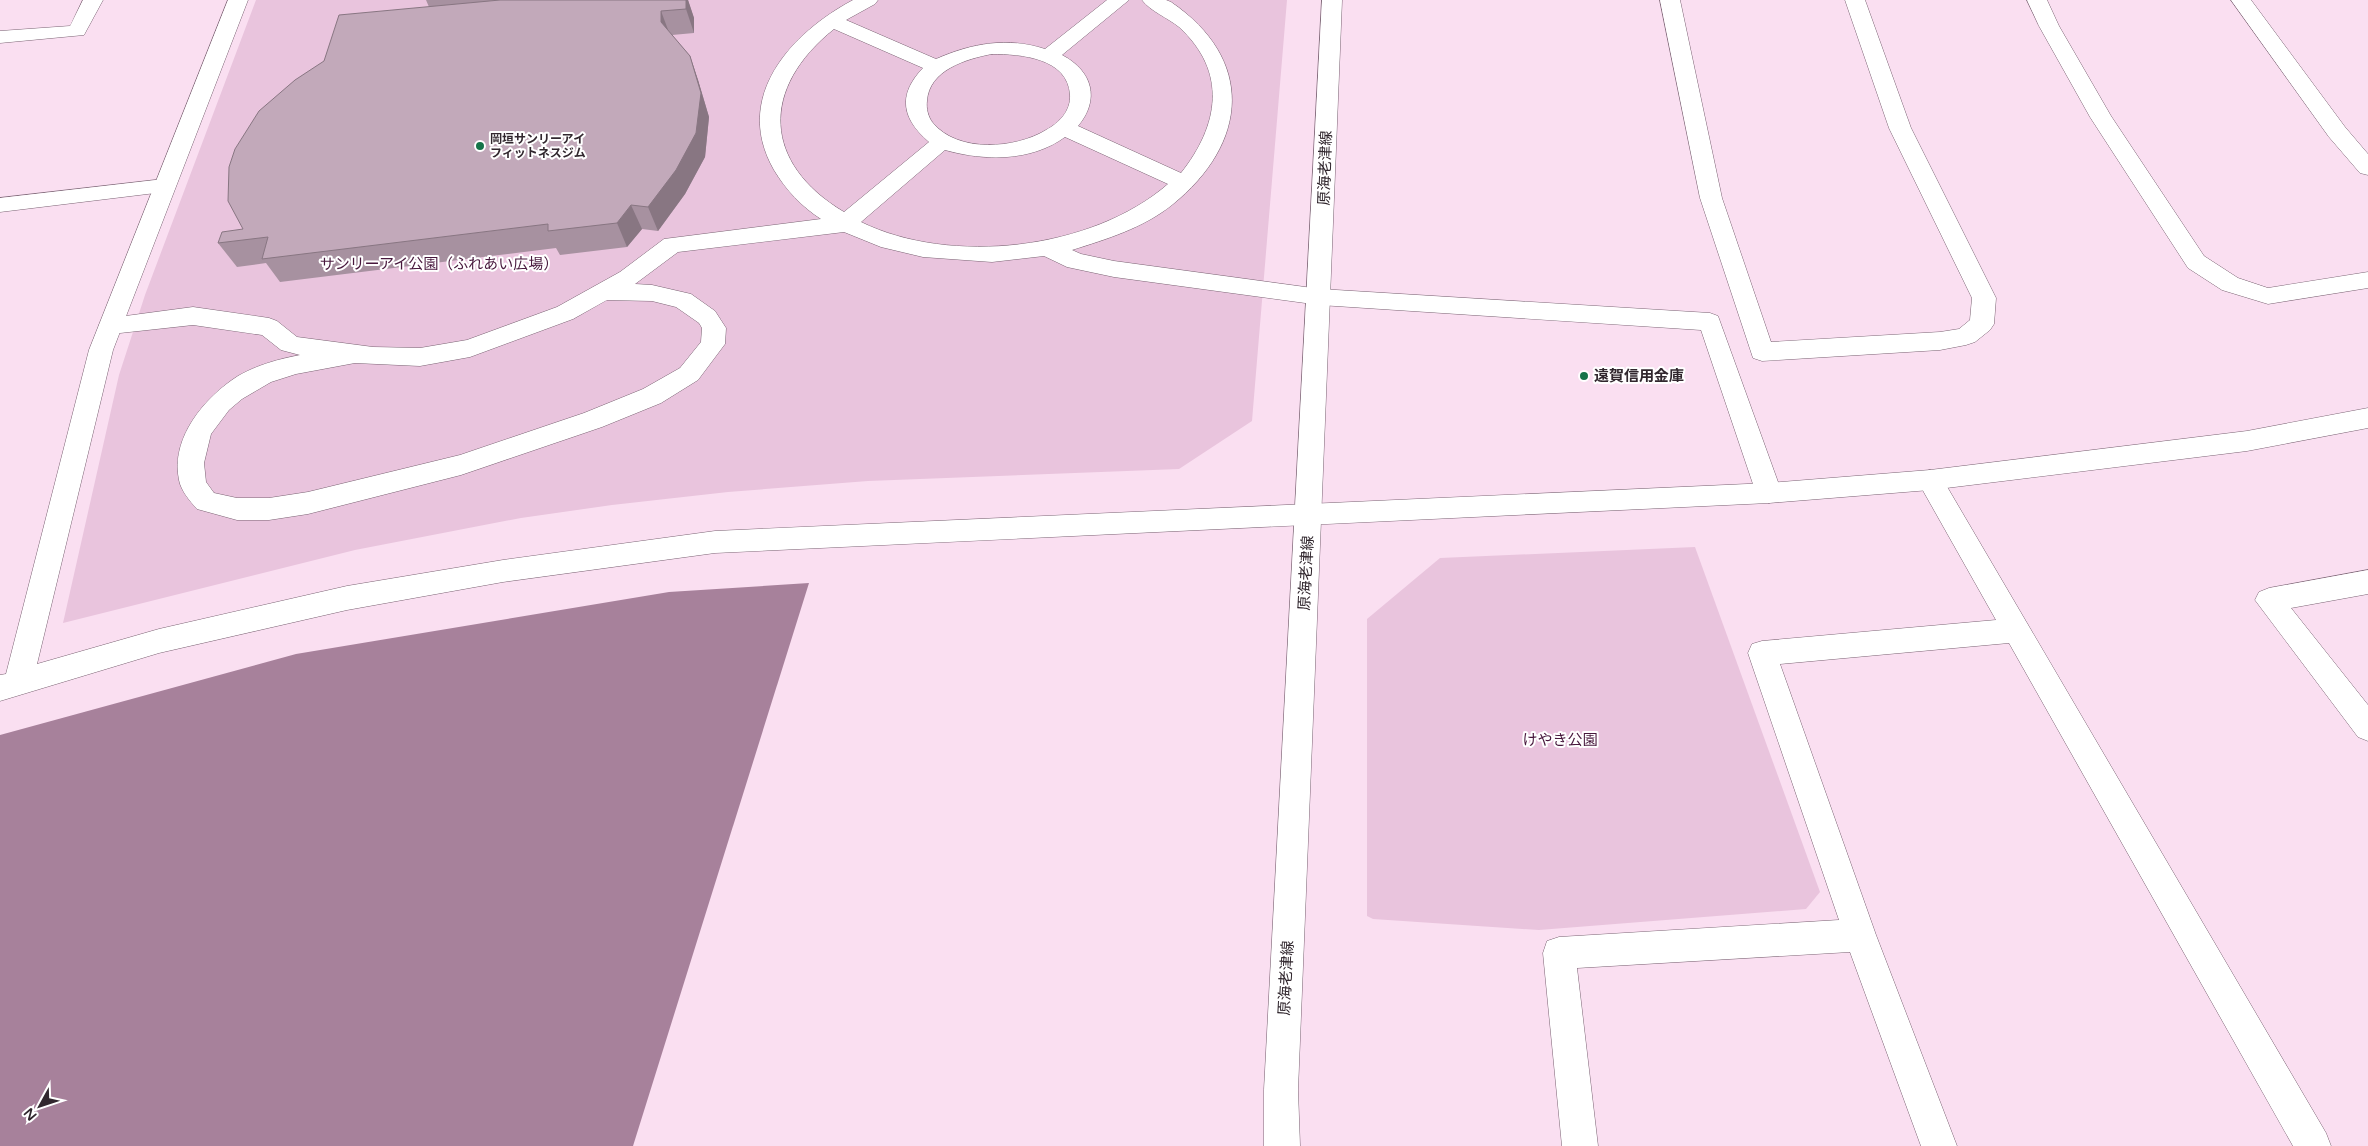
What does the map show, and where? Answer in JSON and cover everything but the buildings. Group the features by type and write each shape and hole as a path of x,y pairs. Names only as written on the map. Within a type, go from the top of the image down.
{"street":[{"path":"0,37 77,31 93,0"},
{"path":"9,685 101,350 238,0"},
{"path":"868,0 831,21 805,43 785,68 773,95 770,123 774,152 789,179 812,203 844,224 894,242 918,248 960,253 1003,253 1046,248 1111,229 1163,200 1184,183 1202,162 1215,140 1222,117 1224,95 1220,73 1210,53 1196,34 1178,17 1152,0"},
{"path":"1049,56 1119,0"},
{"name":"原海老津線","path":"1282,1146 1281,1090 1320,297 1332,0"},
{"path":"1670,0 1711,198 1762,352 1940,341 1966,336 1982,324 1984,298 1900,128 1855,0"},
{"path":"2036,0 2101,117 2196,262 2230,284 2268,296 2368,280"},
{"path":"2240,0 2337,132 2368,168"},
{"path":"831,21 937,67"},
{"path":"992,48 1018,48 1049,56 1064,65 1075,76 1080,88 1081,102 1064,128 1048,138 1029,146 1006,150 984,151 962,148 944,141 926,128 917,114 916,97 922,81 937,67 971,52 992,48"},
{"path":"1064,128 1184,183"},
{"path":"111,325 193,316 269,327 290,344 318,350 420,357 470,348 565,313 628,278 672,245 844,224 944,141"},
{"path":"0,205 164,186"},
{"path":"1046,248 1075,260 1114,269 1320,297 1710,322 1769,493"},
{"path":"356,354 306,362 260,376 239,388 216,408 199,432 190,461 192,481 206,502 237,509 270,509 308,503 461,464 593,420 652,396 689,374 713,344 714,328 707,317 683,300 652,293 603,292"},
{"path":"9,685 159,641 347,598 503,570 706,543 1309,513 1769,493 1930,480 2247,441 2368,418"},
{"path":"1930,480 2014,630 2313,1146"},
{"path":"2368,582 2269,600 2368,728"},
{"path":"1939,1146 1860,935 1762,653 2014,630"},
{"path":"1580,1146 1559,953 1860,935"}],"green space":[{"name":"サンリーアイ公園（ふれあい広場）","path":"256,0 1287,0 1252,421 1179,469 868,481 728,492 612,505 521,518 355,550 63,623 119,375 145,295"},
{"name":"けやき公園","path":"1695,547 1820,892 1806,909 1539,930 1373,919 1367,916 1367,619 1440,558"}],"shaded area":[{"path":"809,583 633,1146 0,1146 0,735 296,654 669,592"}],"place":[{"name":"岡垣サンリーアイ フィットネスジム","path":"480,146"},
{"name":"遠賀信用金庫","path":"1584,376"}]}
